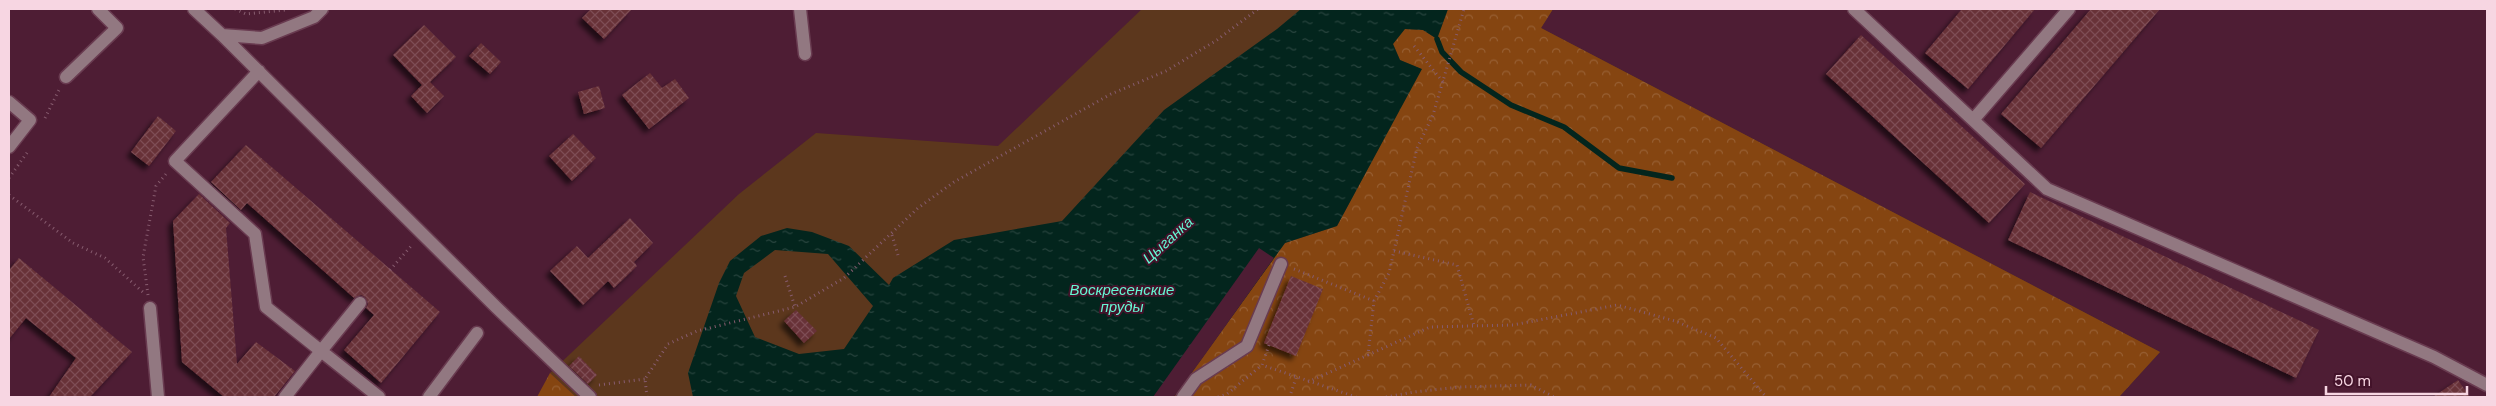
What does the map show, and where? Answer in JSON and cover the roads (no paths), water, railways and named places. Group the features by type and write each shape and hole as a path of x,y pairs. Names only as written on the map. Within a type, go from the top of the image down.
{"street":[{"path":"66,77 117,28 98,9"},
{"path":"194,9 557,366 595,394"},
{"path":"222,35 262,38 314,17 322,9"},
{"path":"800,9 805,54"},
{"path":"1854,9 2048,189 2434,357 2487,385"},
{"path":"1973,120 2069,9"},
{"path":"259,71 175,161 255,234 266,307 379,397"},
{"path":"9,102 30,120 9,147"},
{"path":"1183,397 1196,379 1247,346 1281,264"},
{"path":"149,302 158,397"},
{"path":"285,397 360,303"},
{"path":"429,397 477,333"}],"water":[{"name":"Воскресенские пруды","path":"1301,9 1448,9 1437,39 1423,30 1405,29 1393,44 1400,60 1422,69 1337,226 1285,243 1174,397 693,397 688,373 719,283 730,261 761,236 787,228 812,232 849,246 889,285 893,278 954,240 1062,221 1164,110 1277,29","holes":["775,250 828,254 873,306 844,349 799,354 755,337 736,296 744,273"]}],"waterway":[{"path":"1437,39 1442,52 1461,72 1511,105 1564,127 1619,168 1672,178"}],"water label":[{"name":"Цыганка","path":"1168,240"}]}
